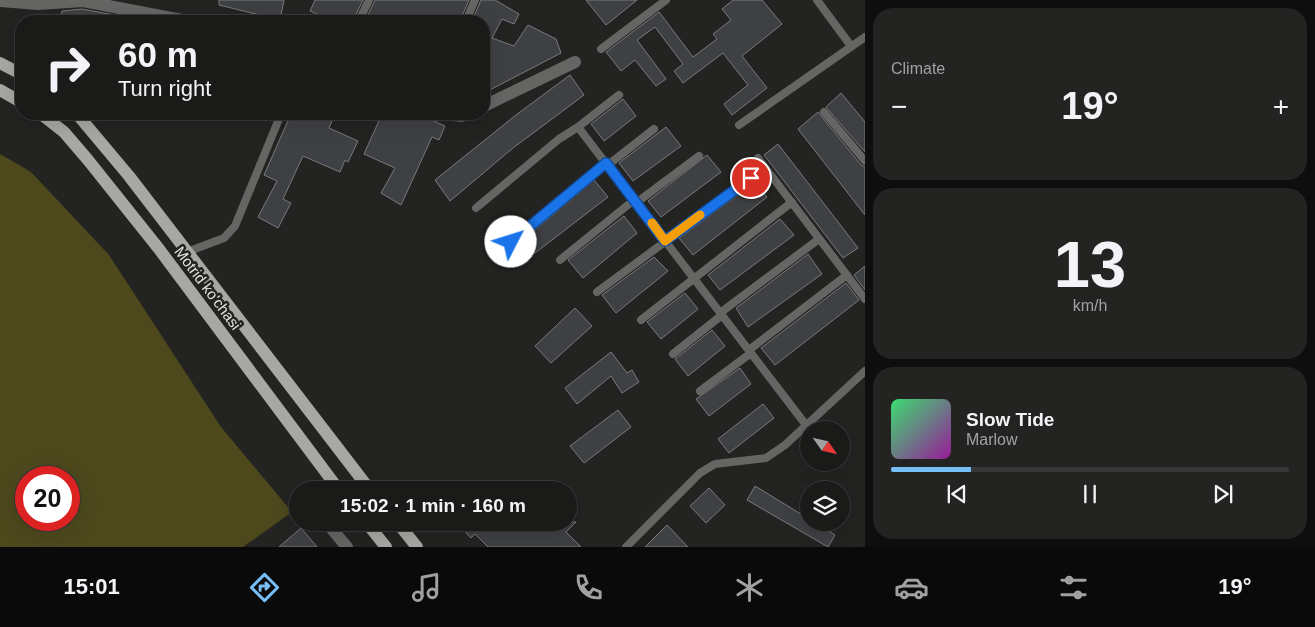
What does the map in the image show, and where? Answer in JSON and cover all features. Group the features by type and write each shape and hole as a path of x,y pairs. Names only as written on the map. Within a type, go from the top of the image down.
{"main road":[{"path":"0,63 15,71"},
{"path":"0,90 15,99"},
{"name":"Motrid ko'chasi","path":"48,120 64,132 94,167 158,249 328,481"},
{"name":"Motrid ko'chasi","path":"82,120 104,144 363,481"},
{"path":"373,531 386,547"},
{"path":"404,531 417,547"}],"street":[{"path":"0,1 38,4 83,1 156,15"},
{"path":"490,103 575,62"},
{"path":"334,531 347,547"}],"lane":[{"path":"362,15 369,0"},
{"path":"469,15 475,0"},
{"path":"602,49 666,0"},
{"path":"817,0 851,46"},
{"path":"739,125 865,37"},
{"path":"476,208 559,139 578,127 619,95"},
{"path":"824,112 865,162"},
{"path":"187,252 224,238 235,226 279,120"},
{"path":"578,127 803,421"},
{"path":"511,242 606,164 654,129"},
{"path":"560,260 635,201 699,156"},
{"path":"758,158 865,299"},
{"path":"597,292 765,168"},
{"path":"641,320 792,202"},
{"path":"673,354 721,314 819,239"},
{"path":"700,392 847,275"},
{"path":"810,421 865,370"},
{"path":"626,547 700,473 715,464 766,458 785,445 800,431"}],"shaded area":[{"path":"0,154 31,172 109,255 221,427 289,508 289,514 243,547 0,547"}],"building":[{"path":"219,0 284,0 281,15 260,15 219,5"},
{"path":"315,0 363,0 356,15 319,15 310,11"},
{"path":"375,0 469,0 463,15 368,15"},
{"path":"481,0 495,0 519,14 514,24 502,19 492,38 514,46 528,25 556,39 561,53 490,90 490,15 475,15"},
{"path":"586,0 637,0 606,25"},
{"path":"733,0 762,0 782,24 742,56 767,88 732,115 724,104 748,85 723,53 683,83 674,71 683,64 655,27 637,40 666,79 656,86 635,60 621,71 606,52 659,12 693,57 717,39 713,34 731,20 722,9"},
{"path":"82,9 115,15 61,15 62,11"},
{"path":"570,75 584,95 513,148 450,201 435,180 516,115"},
{"path":"841,93 865,122 865,152 826,107"},
{"path":"623,99 636,116 604,141 591,124"},
{"path":"818,112 861,165 865,167 865,215 798,129"},
{"path":"288,120 332,120 329,128 358,141 348,162 345,160 340,172 303,156 283,199 291,203 278,228 258,217 277,181 264,175"},
{"path":"379,120 432,120 445,126 439,140 432,137 401,205 381,193 395,168 364,154"},
{"path":"666,127 681,146 633,181 619,163"},
{"path":"778,144 858,248 843,258 764,155"},
{"path":"707,155 721,172 661,217 648,201"},
{"path":"594,180 608,197 535,253 524,239"},
{"path":"755,182 767,197 693,255 679,238"},
{"path":"624,216 637,233 583,278 568,260"},
{"path":"780,219 794,235 720,290 708,275"},
{"path":"808,254 822,274 748,327 736,308"},
{"path":"654,257 668,271 616,313 602,295"},
{"path":"865,266 865,290 854,275"},
{"path":"846,283 859,300 775,365 761,348"},
{"path":"685,293 698,309 661,339 647,322"},
{"path":"575,308 592,326 551,363 535,346"},
{"path":"712,330 725,346 688,376 675,359"},
{"path":"611,352 627,373 632,370 639,382 622,393 611,376 577,404 565,388"},
{"path":"740,368 751,384 709,416 696,399"},
{"path":"763,404 774,418 729,453 718,439"},
{"path":"618,410 631,427 584,463 570,446"},
{"path":"755,486 800,514 800,531 747,500"},
{"path":"709,488 725,505 706,523 690,506"},
{"path":"667,525 688,547 645,547"},
{"path":"298,531 304,531 317,547 279,547"},
{"path":"464,531 567,531 581,547 488,547 475,534 471,538"},
{"path":"800,531 829,531 835,535 828,547"}],"slow traffic":[{"path":"652,223 665,241 700,215"}],"route":[{"path":"511,242 606,163 665,241 751,178"}]}
